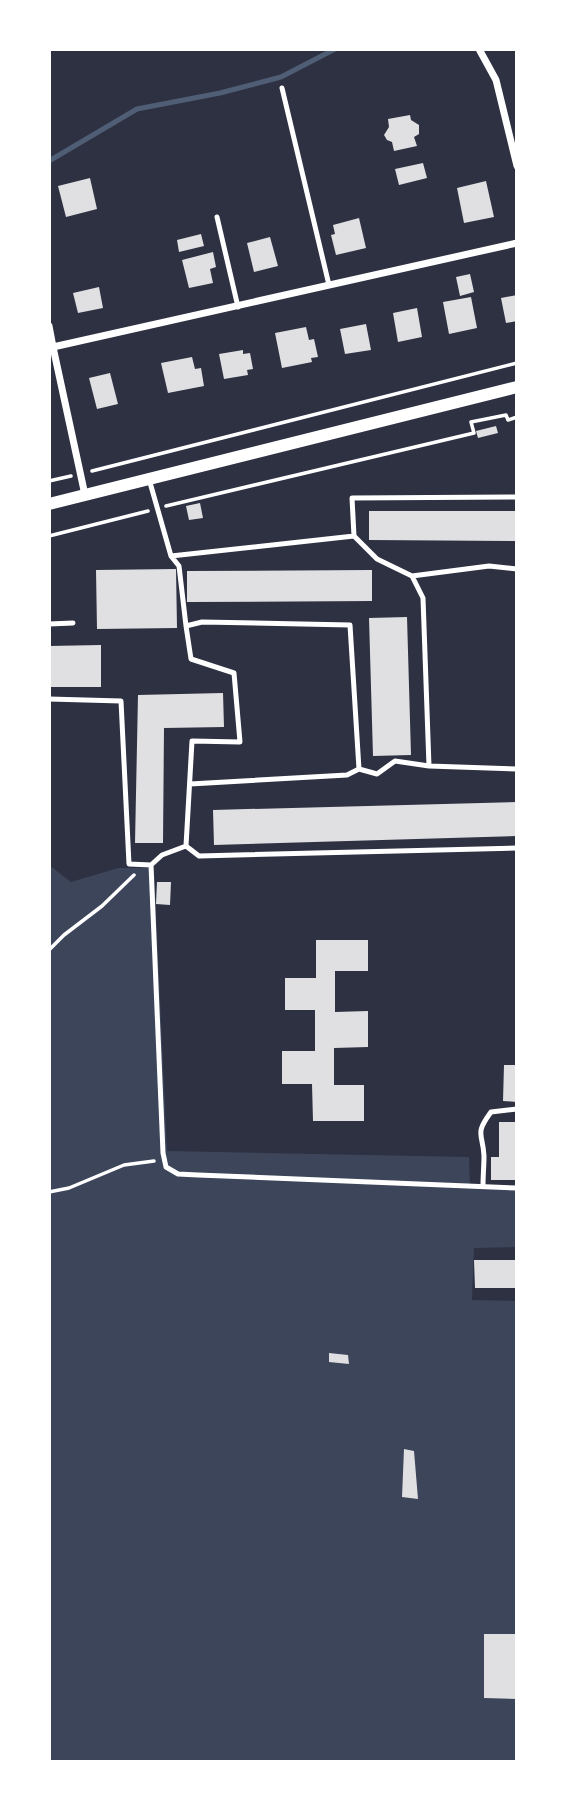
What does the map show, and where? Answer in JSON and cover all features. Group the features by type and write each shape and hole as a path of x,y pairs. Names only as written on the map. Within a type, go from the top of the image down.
{"street":[{"path":"479,49 496,80 517,166"},
{"path":"51,347 517,243"},
{"path":"49,326 51,347 85,495"},
{"path":"49,505 517,387"}],"lane":[{"path":"282,88 329,285"},
{"path":"217,217 238,307"},
{"path":"149,479 171,556 179,566 191,659 234,673 240,742 192,741 187,846"},
{"path":"517,497 352,498 354,536 377,559 412,576 489,566 517,569"},
{"path":"171,556 354,536"},
{"path":"412,576 423,598 429,766"},
{"path":"186,626 202,622 350,625 359,769"},
{"path":"49,624 73,623"},
{"path":"49,699 121,701 128,864 151,866"},
{"path":"190,784 347,775 359,769 377,774 395,761 429,766 517,769"},
{"path":"187,846 162,855 151,866 163,1153 166,1167 178,1174 517,1188"},
{"path":"187,846 199,856 517,848"},
{"path":"483,1185 484,1152 480,1139 482,1124 491,1112 517,1109"}],"path":[{"path":"49,481 517,363"},
{"path":"49,536 474,433 471,422 506,415 508,420 517,417"},
{"path":"49,950 140,870 151,866"},
{"path":"49,1192 69,1188 124,1165 156,1160 166,1167"}],"shaded area":[{"path":"49,865 71,882 118,868 154,868 167,1151 469,1157 470,1187 517,1190 517,1247 474,1248 472,1300 517,1301 517,1762 49,1762"}],"building":[{"path":"410,115 411,120 419,125 419,134 414,137 417,146 394,151 392,142 384,135 389,127 388,119"},
{"path":"423,163 427,178 399,185 395,169"},
{"path":"90,178 97,209 66,217 58,186"},
{"path":"486,181 494,217 464,223 457,188"},
{"path":"359,218 366,248 336,255 331,235 335,234 333,225"},
{"path":"201,234 204,246 179,252 177,240"},
{"path":"270,237 278,266 254,272 247,243"},
{"path":"213,252 216,267 210,269 213,283 189,288 182,260"},
{"path":"470,274 474,292 460,296 456,277"},
{"path":"99,287 103,308 78,313 73,293"},
{"path":"517,295 517,321 506,323 501,298"},
{"path":"471,297 477,328 449,334 443,302"},
{"path":"417,308 422,337 398,342 393,313"},
{"path":"366,324 371,350 345,354 340,329"},
{"path":"306,327 309,340 314,339 318,357 311,358 312,362 282,368 275,333"},
{"path":"243,350 243,354 250,353 253,369 247,370 248,375 224,379 219,354"},
{"path":"192,357 195,369 201,368 204,386 168,393 161,363"},
{"path":"110,373 118,404 97,409 89,378"},
{"path":"496,426 498,433 478,438 476,431"},
{"path":"200,503 203,518 189,520 186,506"},
{"path":"369,511 517,511 517,541 369,540"},
{"path":"176,569 177,628 97,629 96,570"},
{"path":"372,570 372,601 187,602 187,571"},
{"path":"407,617 411,755 373,756 369,618"},
{"path":"101,645 101,687 49,687 49,646"},
{"path":"223,693 224,727 164,728 163,843 135,843 138,695"},
{"path":"517,802 517,836 214,845 213,810"},
{"path":"157,882 171,882 170,905 156,904"},
{"path":"316,940 368,940 368,971 335,971 335,1012 368,1011 368,1047 334,1048 334,1085 364,1085 364,1121 313,1121 312,1084 282,1084 282,1051 315,1051 315,1010 285,1010 285,978 316,978"},
{"path":"504,1065 517,1065 517,1102 503,1101"},
{"path":"499,1122 517,1122 517,1180 491,1180 491,1157 499,1157"},
{"path":"474,1260 517,1260 517,1288 475,1288"},
{"path":"329,1353 348,1355 349,1364 329,1362"},
{"path":"404,1449 414,1451 418,1499 402,1497"},
{"path":"484,1634 517,1634 517,1699 484,1698"}],"waterway":[{"path":"49,161 137,109 220,93 281,77 335,49"}]}
